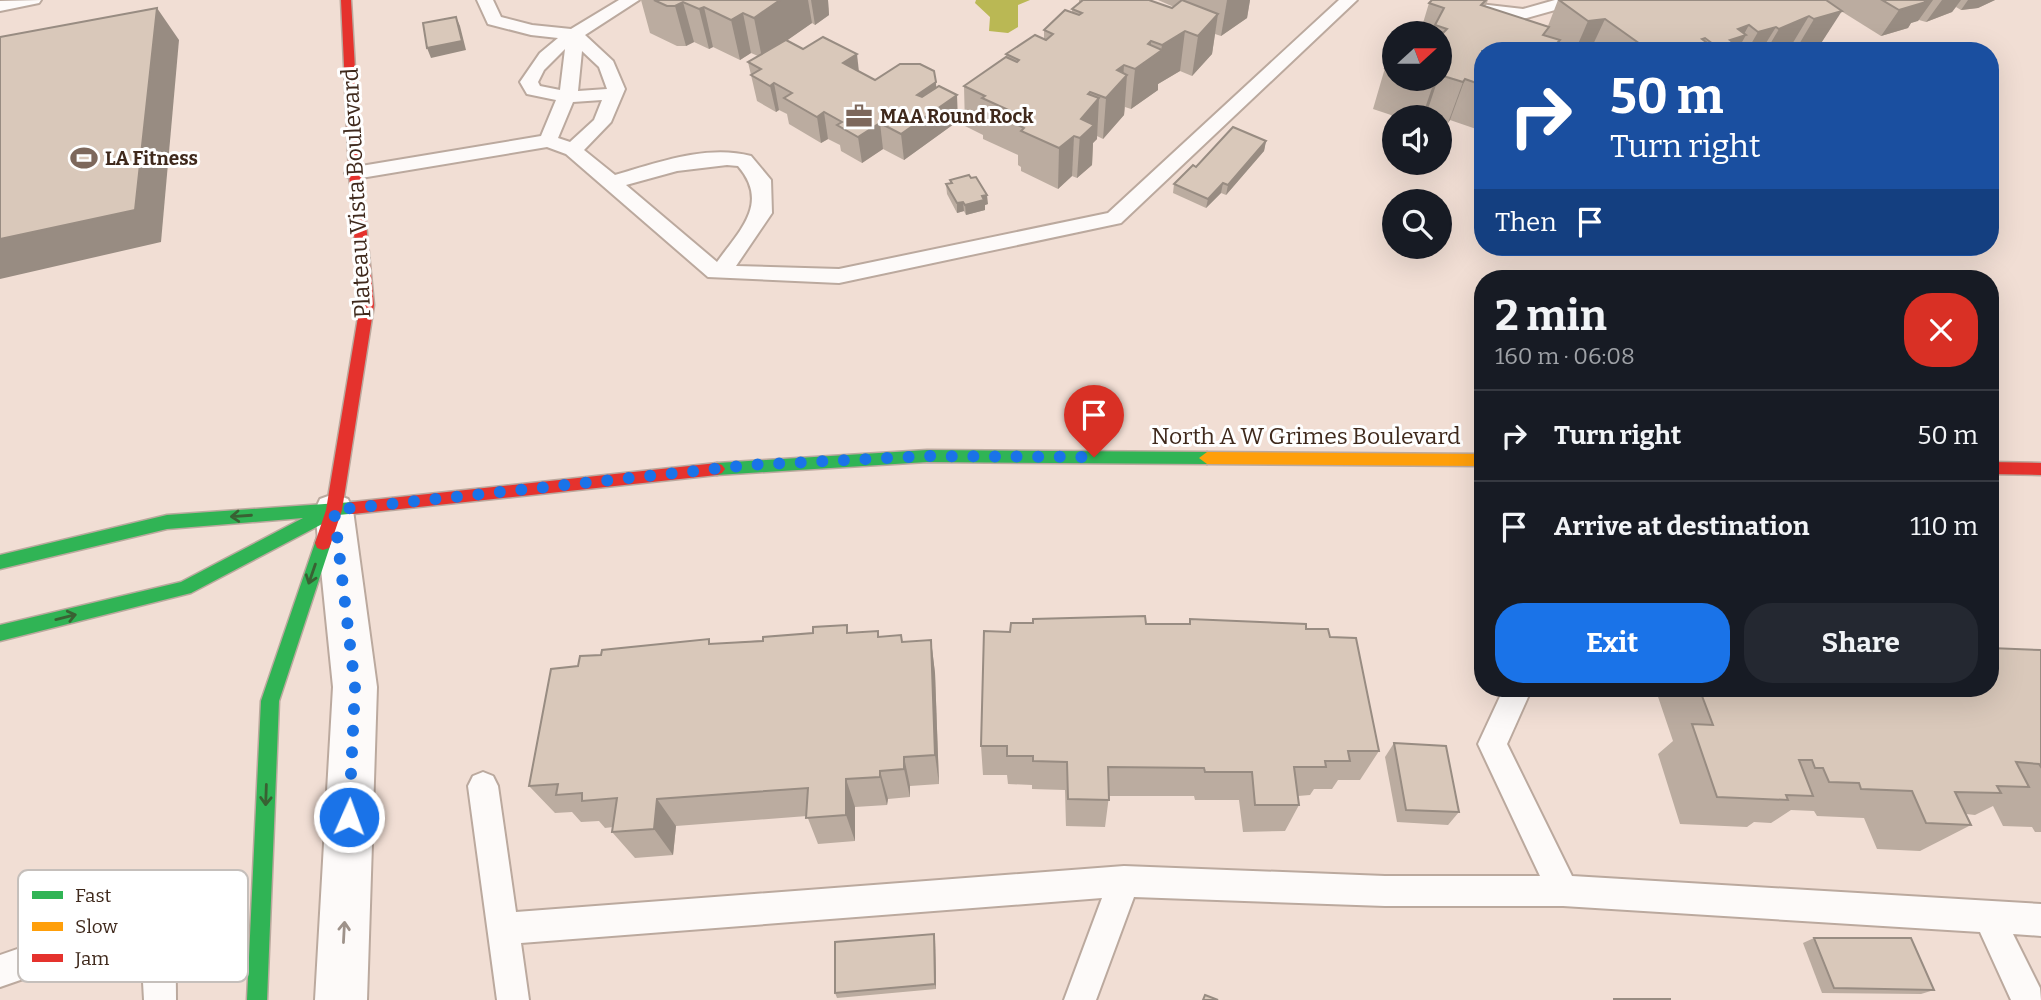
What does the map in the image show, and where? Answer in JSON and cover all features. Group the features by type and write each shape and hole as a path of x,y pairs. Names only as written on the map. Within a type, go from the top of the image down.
{"main road":[{"name":"Plateau Vista Boulevard","path":"257,1000 270,701 334,510 366,305 355,173 346,0"},
{"name":"North A W Grimes Boulevard","path":"0,562 167,522 334,510 750,465 927,456 1474,460"},
{"path":"1999,468 2041,469"},
{"name":"North A W Grimes Boulevard","path":"0,633 185,588 334,510"}],"street":[{"name":"Plateau Vista Boulevard","path":"334,510 355,687 341,1000"}],"lane":[{"path":"0,6 33,0"},
{"path":"485,0 494,20 531,30 574,34 607,65 616,89 602,122 573,150"},
{"path":"614,94 568,97 533,90 529,82 534,69 574,34 631,0"},
{"path":"355,173 548,141 573,150 715,272 839,276 1114,218 1349,0"},
{"path":"1452,0 1458,5 1523,13 1574,0"},
{"path":"548,141 568,97 575,68 574,34"},
{"path":"611,183 667,166 717,157 744,160 761,180 762,213 721,272"},
{"path":"1514,697 1492,744 1563,891"},
{"path":"483,786 513,1000"},
{"path":"1080,1000 1124,881"},
{"path":"503,929 1124,881 1385,891 1563,891 2041,920"},
{"path":"1989,917 2028,1000"},
{"path":"0,971 18,965"},
{"path":"160,982 160,1000"}],"shaded area":[{"path":"976,0 1030,0 1018,5 1018,27 1008,33 989,31 990,17 975,3"}],"building":[{"path":"654,0 780,0 754,18 743,13 731,20 704,7 699,9 683,2 667,6"},
{"path":"1083,0 1149,0 1172,8 1182,0 1218,14 1198,36 1185,31 1162,45 1151,41 1148,44 1162,50 1135,69 1124,65 1117,70 1127,75 1106,98 1090,92 1088,94 1099,98 1081,119 1094,125 1080,138 1074,136 1059,148 1021,131 1024,128 1018,125 1026,118 982,98 985,96 964,86 1006,57 1017,62 1019,60 1006,54 1035,35 1046,40 1053,34 1044,30 1065,10 1079,15 1082,13 1072,9"},
{"path":"1432,0 1486,0 1481,5 1549,27 1543,35 1560,40 1474,42 1474,82 1465,79 1463,82 1452,79 1452,21 1437,21 1444,8 1429,3"},
{"path":"1559,0 1826,0 1842,11 1814,19 1809,16 1779,29 1776,27 1758,32 1749,25 1738,29 1746,35 1730,40 1733,42 1710,42 1705,38 1702,39 1706,42 1637,42 1605,19 1588,21"},
{"path":"1882,0 1924,0 1926,2 1899,10"},
{"name":"LA Fitness","path":"157,8 135,210 0,239 0,37"},
{"path":"456,17 462,41 427,48 423,23"},
{"path":"823,37 857,54 843,63 875,80 900,64 920,64 934,71 936,82 917,95 922,97 939,86 957,95 901,134 880,123 858,137 837,125 842,122 824,112 817,117 784,98 792,93 774,83 770,86 751,75 761,69 748,62 786,40 803,49"},
{"path":"1233,127 1266,141 1228,185 1223,183 1208,199 1174,184 1193,165 1196,167"},
{"path":"969,175 971,178 976,177 987,195 982,196 984,200 965,205 963,202 957,203 946,184 952,183 950,180"},
{"path":"1145,616 1146,624 1190,624 1190,619 1306,624 1306,629 1328,629 1330,637 1356,638 1379,751 1348,751 1350,761 1325,761 1326,767 1294,767 1299,805 1255,805 1252,772 1205,772 1204,768 1108,767 1109,800 1068,799 1067,762 1033,761 1033,756 1007,756 1007,746 981,746 984,631 1010,632 1011,623 1033,623 1033,619"},
{"path":"847,625 847,633 878,631 878,637 901,635 902,642 931,640 935,755 904,757 904,769 880,771 880,777 846,779 846,815 806,818 808,788 657,799 654,829 612,832 617,798 582,801 582,793 556,795 558,784 529,786 551,669 578,666 580,656 601,655 602,650 709,639 709,644 763,641 763,637 813,633 813,627"},
{"path":"1999,648 2041,650 2041,767 2039,764 2016,762 2029,787 1997,786 2001,793 1955,792 1971,825 1926,823 1912,791 1861,789 1859,783 1829,782 1823,768 1815,768 1812,760 1799,760 1813,796 1786,795 1788,800 1717,797 1692,724 1713,725 1702,697 1999,697"},
{"path":"1394,743 1446,746 1459,812 1406,810"},
{"path":"934,934 935,984 835,993 835,942"},
{"path":"1814,938 1911,938 1934,990 1834,988"},
{"path":"1205,995 1218,1000 1203,1000"},
{"path":"1670,999 1670,1000 1614,1000"}],"traffic: fast":[{"path":"717,469 927,456 1207,458"},
{"path":"0,562 167,522 353,508"},
{"path":"0,633 185,588 320,517"},
{"path":"257,1000 270,701 323,543"}],"traffic: slow":[{"path":"1207,458 1474,460"}],"traffic: jam":[{"path":"323,543 334,510 367,305 355,173 346,0"},
{"path":"1999,468 2041,469"},
{"path":"353,508 717,469"}],"place":[{"name":"MAA Round Rock","path":"859,116"},
{"name":"LA Fitness","path":"84,158"}],"route":[{"path":"349,817 355,687 334,510 750,465 927,456 1094,457"}]}
